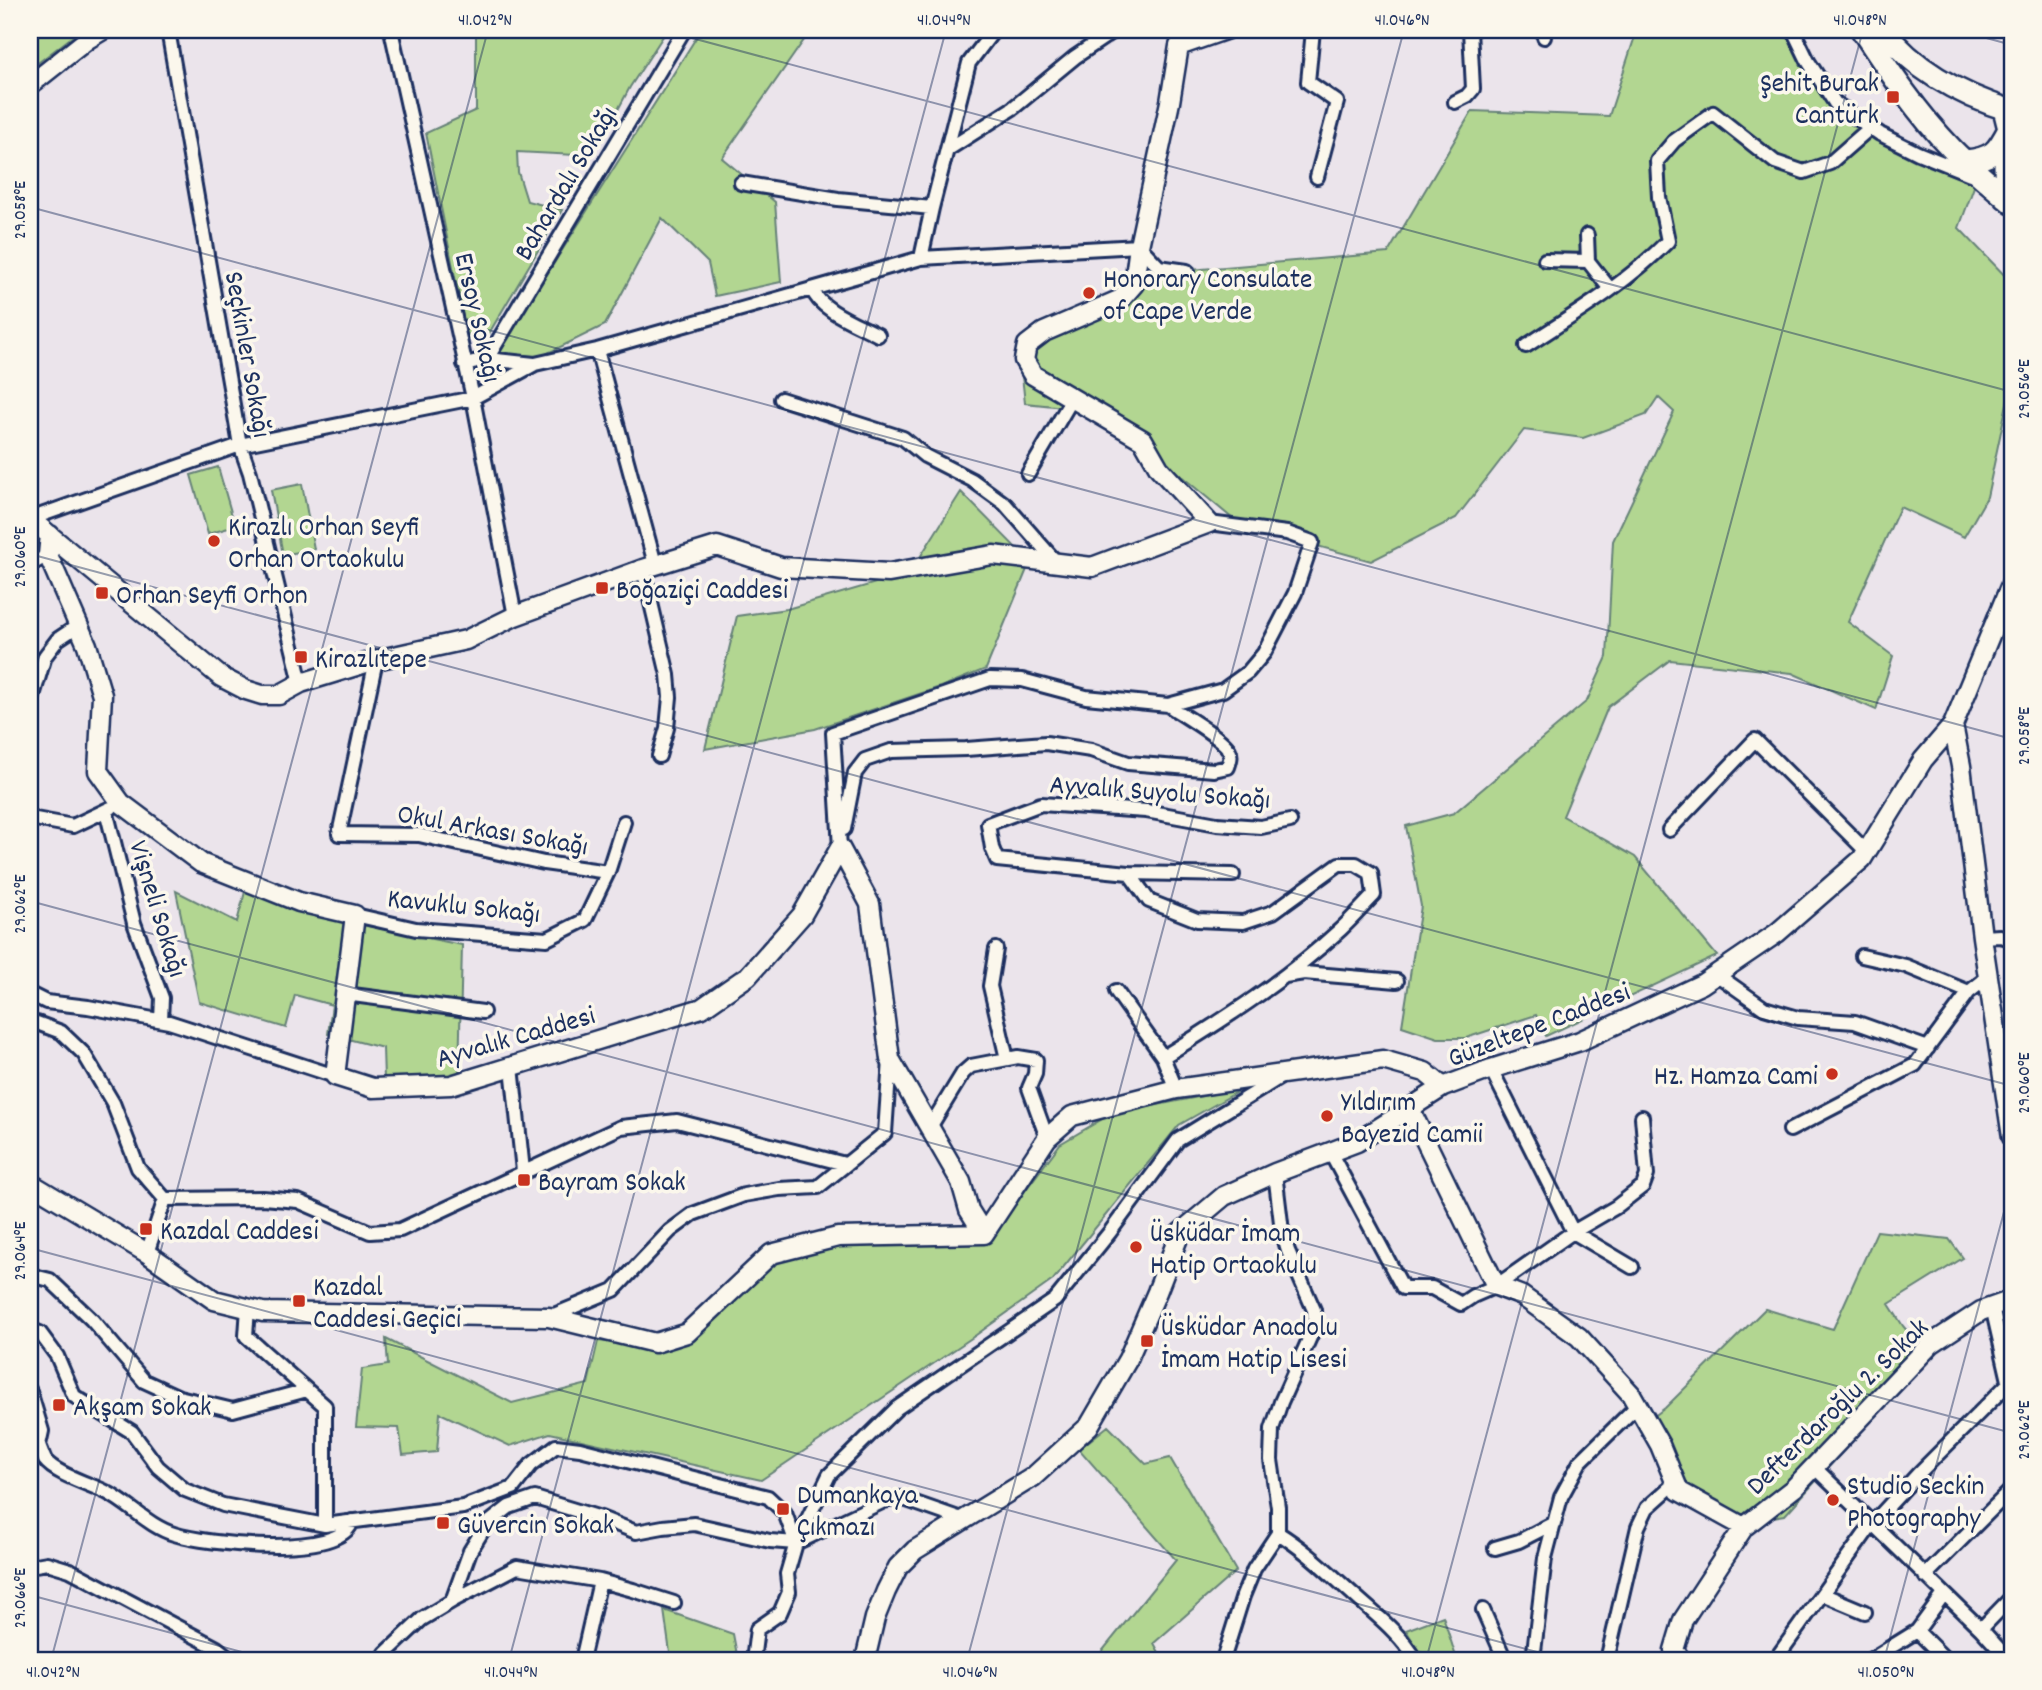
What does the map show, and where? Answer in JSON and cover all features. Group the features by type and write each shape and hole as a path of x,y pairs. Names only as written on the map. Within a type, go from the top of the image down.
{"main road":[{"path":"1862,30 1928,122 1952,149 2009,201"},
{"path":"1883,30 1910,60 1937,78 2008,110 2009,129 1997,150 1980,160 1966,161"},
{"path":"2009,201 2005,166 2012,149"}],"street":[{"path":"30,85 103,30"},
{"name":"Seçkinler Sokağı","path":"168,30 240,445 250,473 302,683"},
{"name":"Ersoy Sokağı","path":"391,30 473,398 515,617"},
{"name":"Bahardalı Sokağı","path":"487,359 684,30"},
{"path":"921,258 969,63 994,30"},
{"path":"947,150 1013,108 1075,57 1115,30"},
{"path":"1209,523 1159,468 1143,440 1033,376 1024,360 1027,345 1044,332 1121,299 1134,284 1139,246 1170,102 1179,46 1225,30"},
{"path":"1313,30 1308,82 1337,102 1317,177"},
{"path":"1455,102 1467,96 1473,89 1470,30"},
{"path":"1793,30 1808,61 1835,103 1918,153 1986,180"},
{"path":"1526,346 1587,307 1653,257 1668,241 1659,197 1657,161 1674,141 1713,113 1775,162 1804,172 1830,163 1871,127"},
{"path":"741,183 838,199 932,208"},
{"path":"1587,235 1588,261 1610,289"},
{"path":"30,519 240,445 473,398 535,364 597,350 921,258 1139,246 1159,267 1186,271"},
{"path":"1545,260 1588,261"},
{"path":"813,290 815,296 828,308 878,335"},
{"path":"597,350 649,566 668,675 670,697 667,728 659,756"},
{"path":"464,364 487,359 535,364"},
{"path":"781,399 903,438 925,456 972,480 1005,505 1056,562"},
{"path":"1028,474 1072,400"},
{"path":"30,519 221,677 262,695 279,695 302,683 376,660 466,640 515,617 649,566 717,546 781,567 889,573 993,555 1093,567 1209,523 1287,533 1312,542 1295,593 1264,653 1248,672 1223,690 1168,705 1086,697 1023,680 990,679 833,733 840,848 870,904 890,1059 885,1133 818,1186 744,1195 692,1214 670,1231 614,1290 549,1317"},
{"path":"30,994 46,1002 161,1020 335,1076 355,915 299,902 201,863 113,807 98,771 102,695 87,645 48,555 50,534"},
{"path":"30,565 48,555"},
{"path":"2012,582 2006,620 1954,725 2012,1137"},
{"path":"30,706 45,656 58,639 79,625"},
{"name":"Okul Arkası Sokağı","path":"376,660 339,834 419,835 544,863 608,872"},
{"path":"840,848 855,773 865,760 891,751 1046,743 1091,750 1128,763 1214,770 1228,766 1230,751 1223,743 1168,705"},
{"name":"Güzeltepe Caddesi","path":"864,1660 875,1618 898,1567 915,1550 1032,1477 1089,1426 1128,1359 1180,1233 1224,1196 1275,1173 1357,1142 1443,1087 1580,1041 1702,984 1777,933 1862,859 1923,760 1954,725"},
{"path":"1669,830 1755,740 1867,852"},
{"name":"Ayvalık Suyolu Sokağı","path":"1233,875 1129,873 997,860 988,824 1041,804 1146,811 1217,824 1261,827 1290,821"},
{"path":"30,818 73,826 113,807"},
{"name":"Vişneli Sokağı","path":"113,807 134,923 162,998 161,1020"},
{"name":"Kavuklu Sokağı","path":"355,915 416,929 547,939 585,920 608,872 624,822"},
{"name":"Ayvalık Caddesi","path":"335,1076 373,1088 452,1086 702,1008 748,976 802,915 840,848"},
{"path":"1129,873 1149,901 1197,920 1243,922 1273,912 1339,864 1356,863 1371,873 1374,894 1341,929 1285,976 1163,1058"},
{"path":"1982,937 2000,936 2012,939"},
{"path":"996,949 990,986 1007,1059"},
{"path":"1862,956 1906,966 1969,992"},
{"path":"1285,976 1304,973 1397,981"},
{"path":"1716,974 1764,1008 1798,1018 1855,1022 1928,1048"},
{"path":"1790,1130 1916,1065 1969,992 1988,977"},
{"path":"1116,991 1163,1058 1176,1089"},
{"path":"345,994 483,1012"},
{"path":"46,1002 34,1023 61,1032 84,1054 113,1103 138,1168 165,1199 263,1198 298,1201 370,1232 400,1230 621,1127 677,1121 845,1164"},
{"path":"930,1127 963,1073 971,1066 1018,1057 1036,1060 1035,1074 1029,1088 1047,1138"},
{"path":"890,1059 961,1182 969,1210 984,1234"},
{"path":"984,1234 1047,1138 1072,1116 1176,1089 1383,1060 1425,1072 1443,1087"},
{"path":"512,1067 523,1171"},
{"path":"1491,1069 1573,1232 1632,1267"},
{"path":"756,1660 754,1653 757,1629 780,1613 789,1592 787,1574 796,1543 830,1475 897,1408 1055,1300 1178,1140 1288,1072"},
{"path":"1410,1109 1496,1286"},
{"path":"1330,1152 1403,1288 1432,1288 1461,1304 1496,1286 1573,1232 1616,1207 1643,1186 1647,1175 1642,1117"},
{"path":"1223,1660 1254,1569 1278,1533 1278,1507 1271,1460 1272,1429 1281,1402 1312,1336 1315,1318 1282,1231 1275,1173"},
{"path":"30,1183 147,1253 214,1300 263,1312 549,1317 655,1343 688,1333 771,1254 838,1237 984,1234"},
{"path":"147,1253 165,1199"},
{"path":"30,1275 50,1280 92,1320 144,1381 178,1397 233,1410 307,1391"},
{"name":"Defterdaroğlu 2. Sokak","path":"1496,1286 1522,1296 1579,1337 1631,1394 1660,1445 1679,1491 1744,1527 1794,1488 1931,1344 1981,1311 2012,1300"},
{"path":"1775,1660 1872,1524 1918,1474 2011,1388 1992,1307"},
{"path":"248,1308 246,1336 325,1406 325,1525"},
{"path":"30,1329 40,1333 57,1356 74,1396 132,1432 158,1466 186,1490 223,1505 325,1525 463,1507 513,1488 531,1465 556,1446 580,1449 768,1497 785,1513 796,1543"},
{"path":"30,1391 42,1431 35,1447 46,1461 79,1482 124,1502 142,1517 172,1534 209,1542 244,1545 306,1545 342,1534 350,1528 352,1521"},
{"path":"1533,1660 1545,1559 1561,1497 1580,1462 1637,1406"},
{"path":"1814,1467 1981,1629 2009,1660"},
{"path":"1607,1660 1638,1527 1647,1508 1676,1482"},
{"path":"1925,1576 2012,1489"},
{"path":"502,1492 509,1507"},
{"path":"452,1601 470,1551 486,1525 509,1507 535,1497 636,1532 694,1524 770,1541 796,1543 884,1501 901,1498 964,1520"},
{"path":"1495,1548 1519,1541 1554,1522"},
{"path":"1681,1660 1674,1650 1682,1620 1744,1527"},
{"path":"1278,1533 1302,1548 1384,1622 1401,1638 1416,1660"},
{"path":"30,1566 47,1563 70,1570 217,1648 232,1660"},
{"path":"382,1660 422,1619 517,1567 600,1581 674,1603"},
{"path":"582,1660 600,1581"},
{"path":"1822,1594 1865,1612"},
{"path":"1870,1660 1917,1631 1944,1594"},
{"path":"1981,1629 2012,1597"},
{"path":"1483,1610 1505,1660"},
{"path":"1917,1631 1946,1660"}],"green space":[{"path":"30,30 81,30 30,69"},
{"path":"463,30 667,30 630,87 604,136 576,155 517,152 518,172 527,201 562,210 485,340 473,342 466,332 426,133 476,110 476,35"},
{"path":"701,30 811,30 722,158 775,202 781,282 715,296 708,263 662,218 605,325 542,356 496,355"},
{"path":"1637,30 1797,30 1837,111 1976,181 1959,228 2012,283 2012,380 1987,497 1964,537 1900,507 1848,622 1893,656 1876,710 1792,673 1670,660 1608,707 1563,816 1635,857 1717,956 1546,1036 1536,1015 1466,1038 1438,1038 1402,1026 1421,906 1406,826 1454,813 1587,701 1607,657 1613,541 1674,412 1658,397 1646,415 1583,438 1524,430 1456,518 1371,561 1239,524 1103,411 1025,403 1019,349 1167,272 1388,253 1472,111 1609,116"},
{"path":"218,467 235,526 208,534 191,475"},
{"path":"302,484 314,549 283,555 271,490"},
{"path":"961,492 1030,562 986,669 815,729 705,749 737,616 787,609 910,573"},
{"path":"246,888 368,926 462,945 459,1076 384,1079 383,1048 328,1034 332,1005 295,995 286,1028 199,1002 176,891 237,922"},
{"path":"1244,1088 1179,1125 1053,1280 761,1480 550,1433 510,1446 440,1413 437,1452 403,1455 399,1428 356,1427 362,1369 388,1365 386,1339 512,1403 588,1384 598,1341 657,1348 686,1344 774,1262 839,1243 989,1239 1060,1144 1111,1114"},
{"path":"1877,1231 1949,1239 1963,1258 1889,1304 1929,1357 1785,1515 1731,1524 1672,1494 1641,1426 1665,1408 1765,1309 1833,1329"},
{"path":"1108,1426 1146,1464 1170,1458 1236,1571 1154,1643 1163,1660 1095,1660 1176,1560 1079,1449"},
{"path":"664,1610 733,1634 738,1660 671,1660"},
{"path":"1443,1616 1457,1660 1424,1660 1406,1630"}],"place":[{"name":"Şehit Burak Cantürk","path":"1893,97"},
{"name":"Honorary Consulate of Cape Verde","path":"1089,293"},
{"name":"Kirazlı Orhan Seyfi Orhan Ortaokulu","path":"214,541"},
{"name":"Boğaziçi Caddesi","path":"602,588"},
{"name":"Orhan Seyfi Orhon","path":"102,593"},
{"name":"Kirazlıtepe","path":"301,657"},
{"name":"Hz. Hamza Cami","path":"1832,1074"},
{"name":"Yıldırım Bayezid Camii","path":"1327,1116"},
{"name":"Bayram Sokak","path":"524,1180"},
{"name":"Kazdal Caddesi","path":"146,1229"},
{"name":"Üsküdar İmam Hatip Ortaokulu","path":"1136,1247"},
{"name":"Kazdal Caddesi Geçici","path":"299,1301"},
{"name":"Üsküdar Anadolu İmam Hatip Lisesi","path":"1147,1341"},
{"name":"Akşam Sokak","path":"59,1405"},
{"name":"Studio Seckin Photography","path":"1833,1500"},
{"name":"Dumankaya Çıkmazı","path":"783,1509"},
{"name":"Güvercin Sokak","path":"443,1523"}]}
